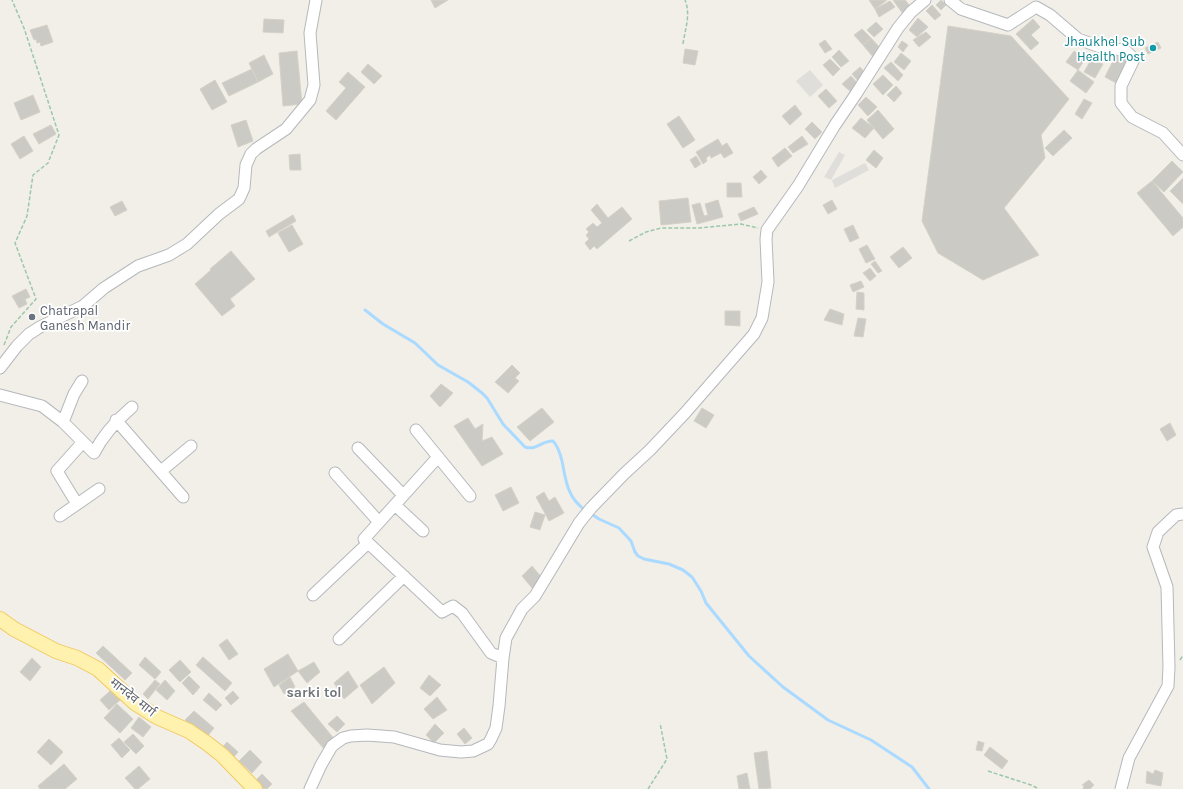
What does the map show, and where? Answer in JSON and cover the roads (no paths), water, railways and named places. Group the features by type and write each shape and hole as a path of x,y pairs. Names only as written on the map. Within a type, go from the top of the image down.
{"main road":[{"name":"मानदेव मार्ग","path":"0,619 14,630 56,651 77,658 98,669 135,702 158,717 189,731 208,744 222,755 255,789"}],"street":[{"path":"0,368 17,346 29,334 83,306 104,288 138,266 169,255 187,244 219,214 239,199 244,188 246,165 251,154 286,129 310,100 314,85 310,33 316,0"},
{"path":"310,789 332,746 343,738 367,734 394,736 440,750 461,752 473,751 488,744 496,728 506,638 522,608 535,596 579,523 591,508 685,414 706,390 727,362 754,334 762,318 768,282 767,230 798,186 835,125 898,28 911,12 925,0"},
{"path":"950,0 961,10 1008,25 1036,6 1050,15 1078,39 1103,48 1124,50 1134,59 1121,86 1121,103 1132,117 1163,133 1183,155"},
{"path":"63,422 74,394 82,381"},
{"path":"0,395 42,406 63,422 94,453 98,444 116,420 132,407"},
{"path":"116,420 183,497"},
{"path":"416,430 470,496"},
{"path":"77,504 57,471 83,442"},
{"path":"161,471 191,446"},
{"path":"358,448 403,495"},
{"path":"438,457 364,539 442,612 453,606 462,613 492,653 503,658"},
{"path":"335,474 379,522"},
{"path":"60,516 99,489"},
{"path":"394,505 423,531"},
{"path":"1121,789 1129,758 1168,686 1167,587 1154,547 1158,532 1176,515 1183,514"},
{"path":"313,595 368,543"},
{"path":"339,639 404,576"}],"waterway":[{"path":"365,310 383,324 415,343 438,365 468,382 482,393 487,398 503,424 525,447 533,448 546,442 553,441 560,452 568,488 574,500 585,510"},
{"path":"590,513 619,528 631,541 638,556 644,559 669,564 683,570 692,577 701,591 706,603 749,656 783,687 828,720 871,740 912,767 929,789"}],"place":[{"name":"Jhaukhel Sub Health Post","path":"1153,48"},
{"name":"Chatrapal Ganesh Mandir","path":"32,317"}],"district":[{"name":"sarki tol","path":"314,692"}]}
